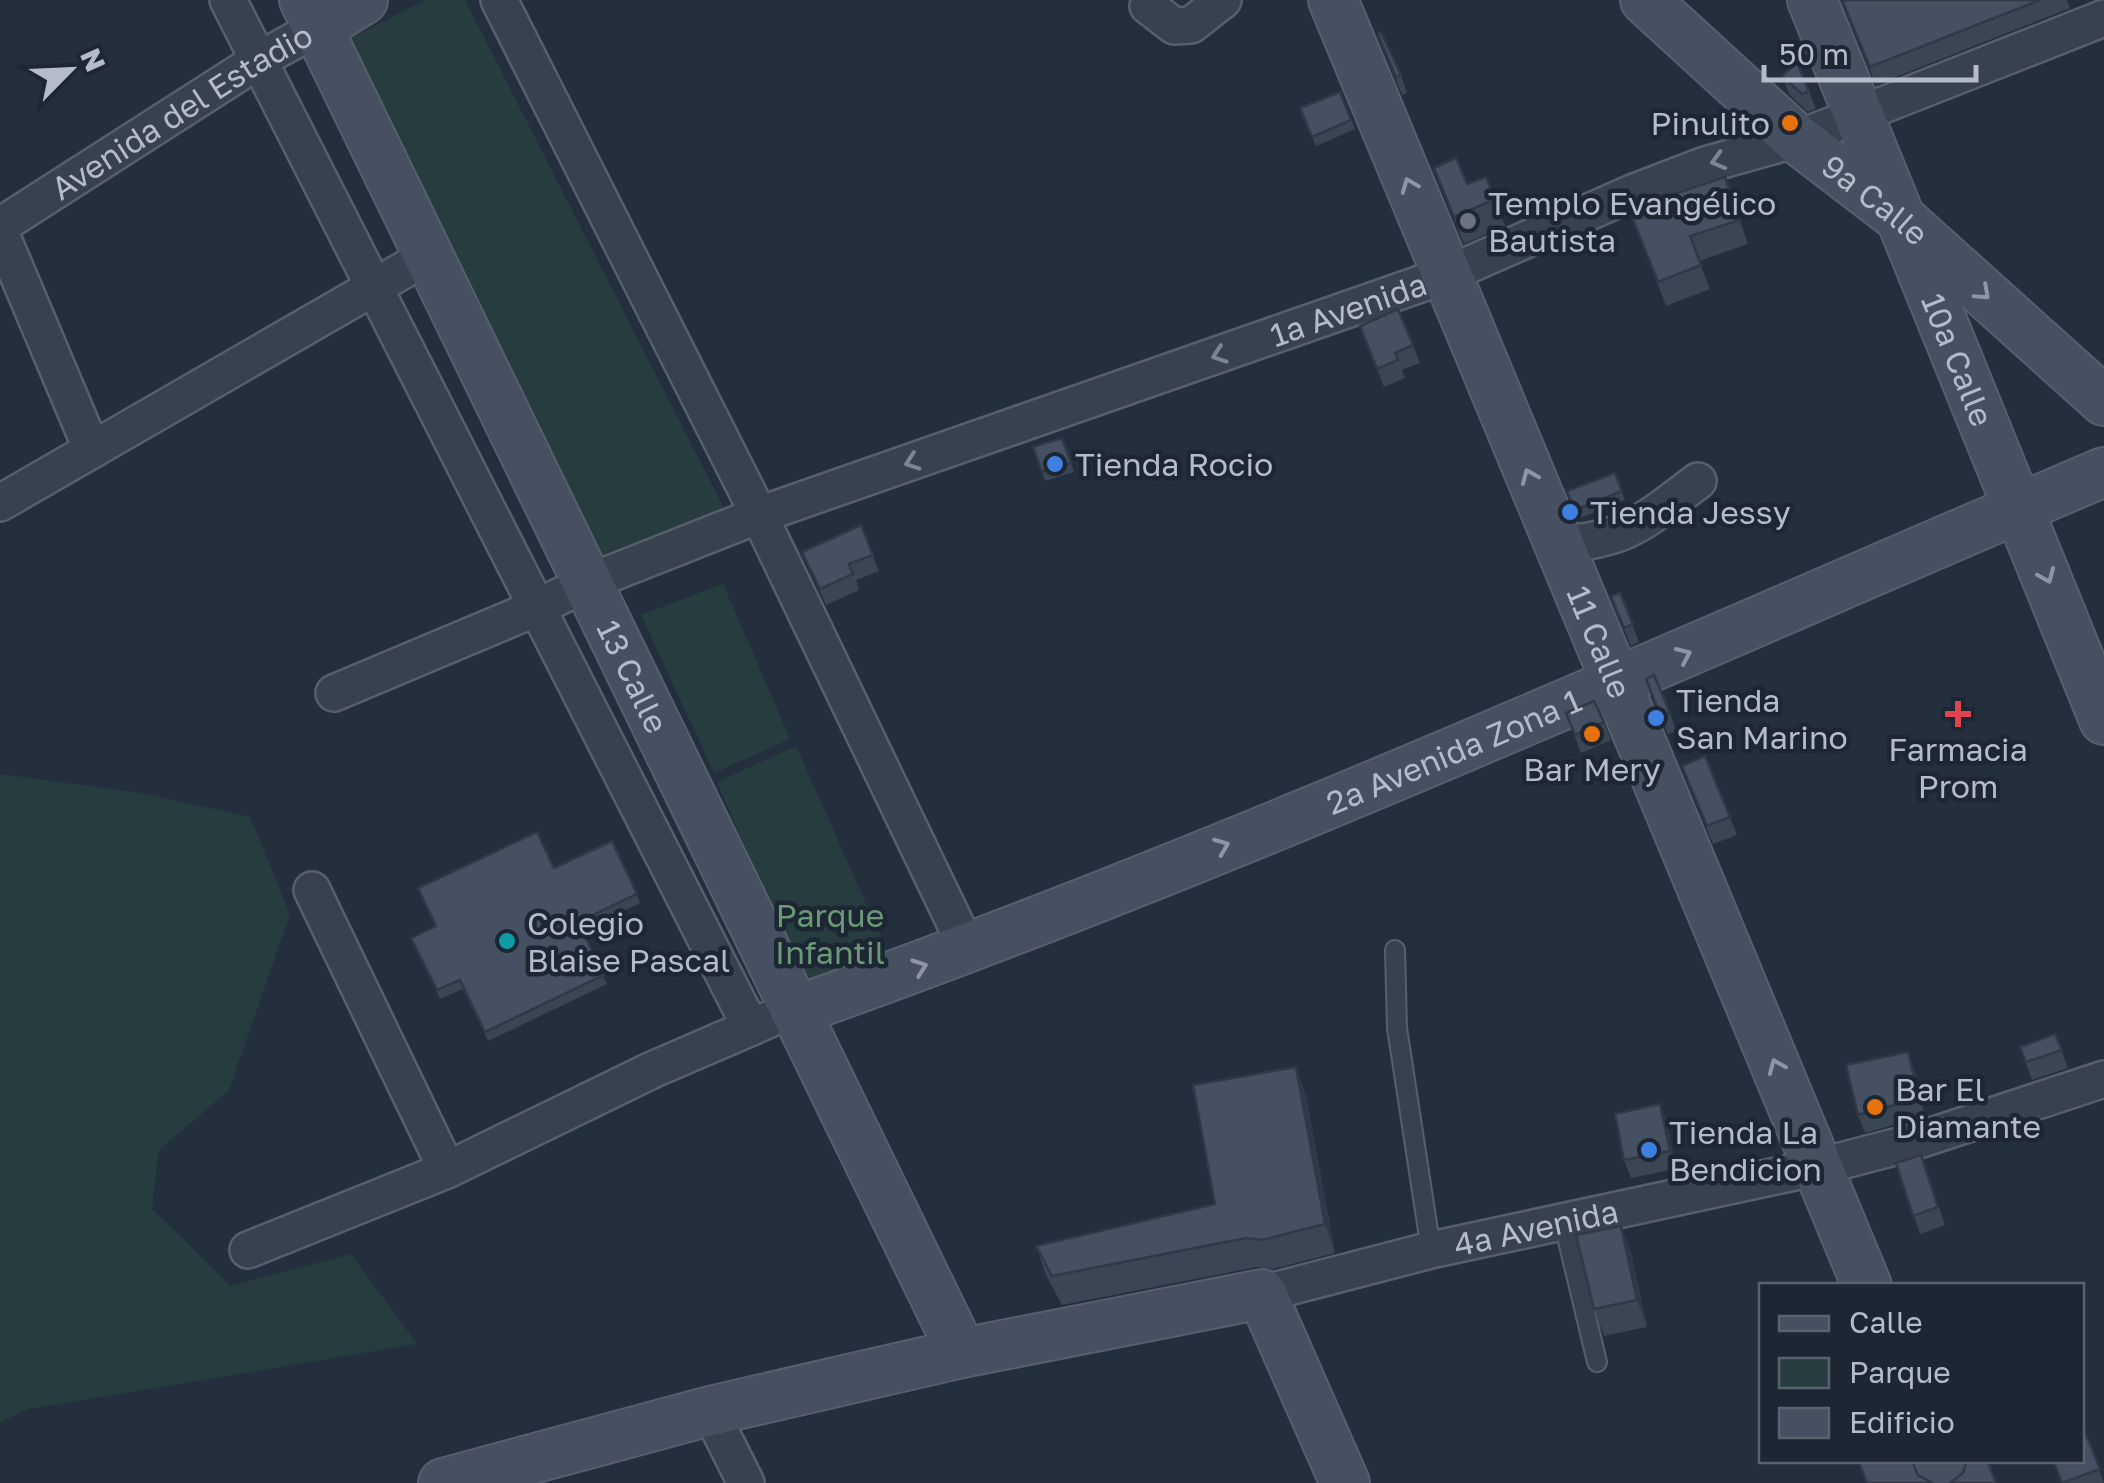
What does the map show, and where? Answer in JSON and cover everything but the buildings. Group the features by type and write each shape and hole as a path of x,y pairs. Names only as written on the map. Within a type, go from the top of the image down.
{"street":[{"name":"13 Calle","path":"228,0 750,1026"},
{"name":"Avenida del Estadio","path":"0,229 258,60 310,14 363,0"},
{"path":"499,0 758,516 968,950"},
{"path":"1148,6 1174,26 1192,25 1223,0"},
{"name":"11 Calle","path":"1333,0 1866,1283"},
{"name":"9a Calle","path":"1645,0 1797,139 1904,221 2104,402"},
{"name":"10a Calle","path":"1812,0 2104,720"},
{"name":"13 Calle","path":"310,14 962,1353"},
{"name":"1a Avenida","path":"334,692 587,583 758,516 1446,276 1632,193 1705,165 1797,139 2104,18"},
{"path":"0,229 92,450"},
{"path":"0,503 428,256"},
{"name":"2a Avenida Zona 1","path":"795,1011 968,950 1616,684 2104,472"},
{"path":"1558,545 1623,534 1698,481"},
{"path":"312,890 447,1170"},
{"path":"248,1250 447,1170 750,1026 795,1011"},
{"name":"4a Avenida","path":"443,1483 710,1411 962,1353 1262,1294 1431,1250 1818,1167 1910,1143 2104,1079"},
{"path":"1262,1294 1345,1483"},
{"path":"710,1411 746,1483"}],"lane":[{"path":"1395,950 1397,1028 1431,1250"},
{"path":"1563,1220 1598,1362"}],"green space":[{"path":"425,0 465,0 732,524 586,598 311,58"},
{"path":"723,584 790,739 714,773 641,615"},
{"name":"Parque Infantil","path":"796,746 891,960 809,997 717,782"},
{"path":"0,774 141,793 250,817 290,914 229,1090 159,1150 152,1209 231,1286 351,1254 417,1344 28,1409 0,1423"}],"place":[{"name":"Pinulito","path":"1790,123"},
{"name":"Templo Evangélico Bautista","path":"1468,221"},
{"name":"Tienda Rocio","path":"1055,464"},
{"name":"Tienda Jessy","path":"1570,512"},
{"name":"Farmacia Prom","path":"1958,714"},
{"name":"Tienda San Marino","path":"1656,718"},
{"name":"Bar Mery","path":"1592,734"},
{"name":"Colegio Blaise Pascal","path":"507,941"},
{"name":"Bar El Diamante","path":"1875,1107"},
{"name":"Tienda La Bendicion","path":"1649,1150"}]}
